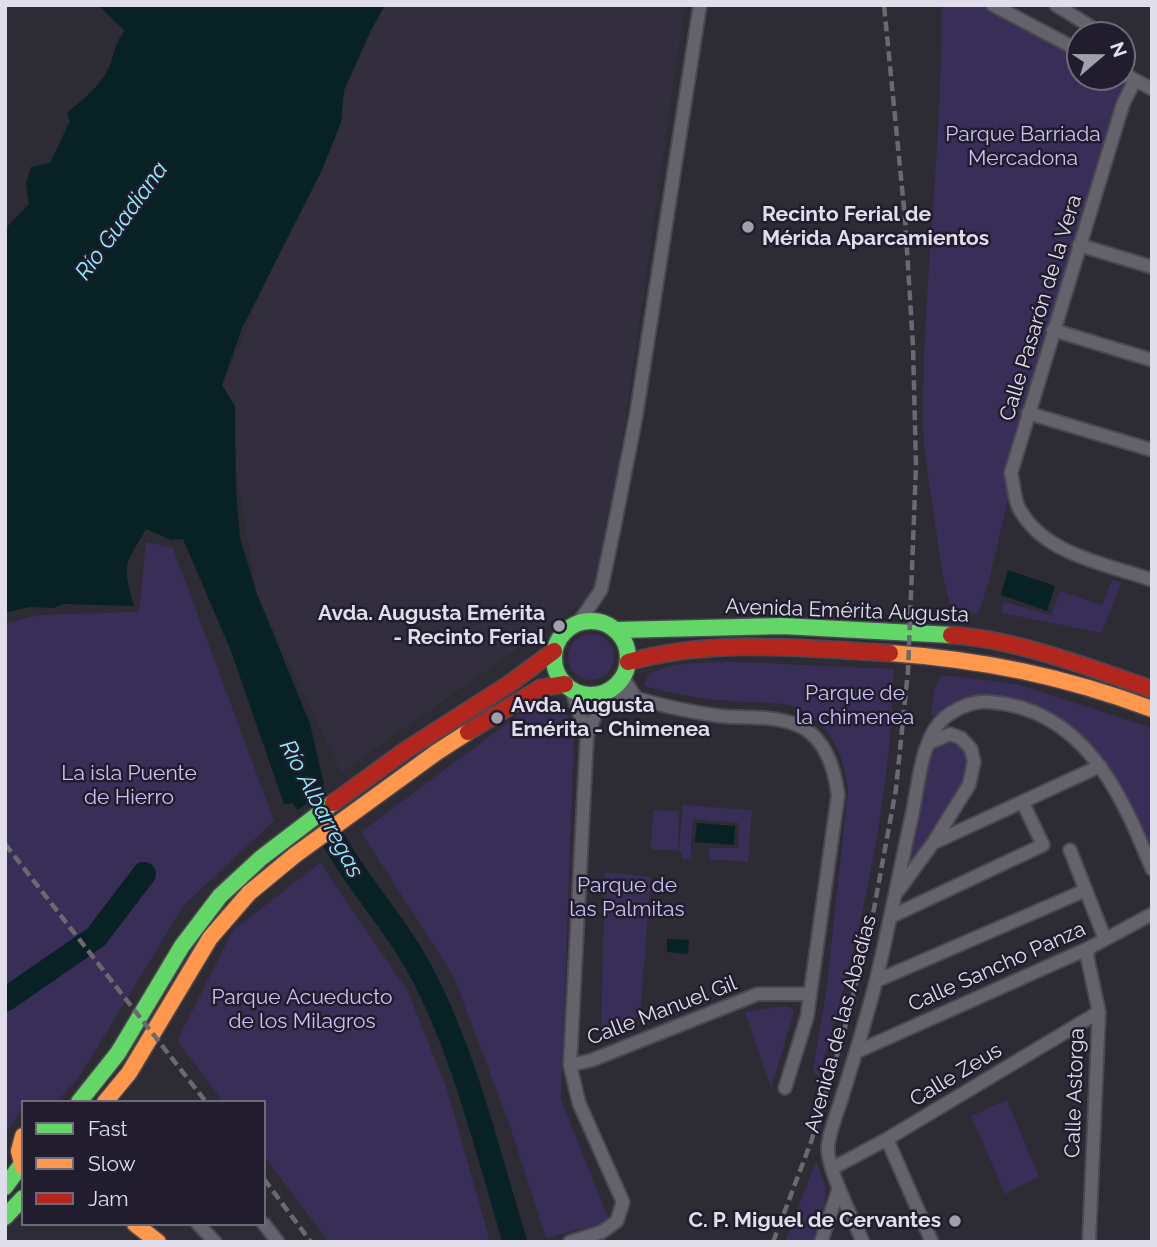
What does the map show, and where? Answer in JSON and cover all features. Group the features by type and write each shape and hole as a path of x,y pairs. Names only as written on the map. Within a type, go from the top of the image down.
{"main road":[{"path":"81,1100 128,1041 188,937 220,896 284,840 338,800 425,737 532,669 554,651 562,633 579,622 597,621 617,630 626,645 626,670 607,692 587,695 568,687 540,688 525,696 437,751 295,855 249,893 210,937 130,1073 107,1100"},
{"name":"Avenida Emérita Augusta","path":"617,630 783,626 978,637 1086,666 1152,689"},
{"name":"Avenida Emérita Augusta","path":"626,670 669,651 732,646 783,646 896,654 974,661 1032,672 1117,696 1152,709"},
{"path":"554,651 555,669 568,687"},
{"path":"21,1140 21,1159"},
{"path":"5,1187 21,1167"},
{"path":"5,1217 21,1200"},
{"path":"138,1226 158,1242"}],"street":[{"path":"579,622 601,590 636,416 700,5"},
{"path":"993,5 1066,44"},
{"path":"1056,5 1082,21"},
{"path":"1136,81 1152,89"},
{"name":"Calle Pasarón de la Vera","path":"1130,91 1123,104 1079,245 1011,473 1019,509 1044,538 1062,549 1152,580"},
{"path":"1079,245 1152,267"},
{"path":"1053,330 1152,360"},
{"path":"1028,413 1152,450"},
{"path":"626,670 637,699"},
{"path":"568,687 587,736"},
{"path":"570,1242 602,1232 618,1221 623,1202 579,1103 570,1065 587,736 607,692 659,706 721,716 786,720 807,730 827,754 836,774 838,795 807,1017 785,1088"},
{"path":"929,743 936,727 963,707 985,701 1005,703 1050,720 1080,743 1100,766 1125,804 1152,869"},
{"name":"Avenida de las Abadías","path":"863,1242 839,1188 828,1149 876,981 895,894 929,743 950,734 961,738 971,749 974,762 969,785 933,844 895,894"},
{"path":"933,844 1100,766"},
{"path":"890,917 1043,845 1023,803"},
{"path":"1070,850 1105,939"},
{"path":"876,981 1086,890"},
{"name":"Calle Sancho Panza","path":"856,1052 1089,948 1152,914"},
{"name":"Calle Astorga","path":"1089,948 1087,956 1098,1012 1089,1242"},
{"name":"Calle Manuel Gil","path":"570,1065 592,1060 758,994 810,994"},
{"name":"Calle Zeus","path":"833,1168 887,1139 1098,1012"},
{"path":"887,1139 932,1242"},
{"path":"821,1242 839,1188"},
{"path":"266,1226 278,1242"}],"shaded area":[{"path":"382,5 685,5 601,590 341,773 257,594 222,386"}],"green space":[{"name":"Parque Barriada Mercadona","path":"941,5 993,5 1066,44 1066,91 1131,91 1028,413 989,581 978,615 951,606 948,596 939,554 923,431 926,315 941,57"},
{"name":"La isla Puente de Hierro","path":"146,542 173,548 274,821 184,905 78,1079 58,1100 21,1100 21,1111 5,1133 5,623 38,615 139,612"},
{"path":"1112,580 1122,582 1102,633 1002,613 1004,602 1051,615 1060,591 1102,605"},
{"path":"591,634 607,641 614,657 607,673 591,680 575,673 568,657 575,641"},
{"name":"Parque de la chimenea","path":"737,662 894,669 886,772 870,875 847,977 818,1077 813,1071 826,993 848,791 839,752 833,740 816,720 793,706 707,699 644,686 648,677 669,667"},
{"path":"940,676 1017,684 1152,728 1152,853 1121,786 1108,766 1076,731 1034,707 997,696 970,702 931,717 934,690"},
{"path":"540,699 563,706 574,732 561,1099 608,1217 601,1224 546,1238 510,1126 454,977 361,832"},
{"path":"952,742 965,747 970,764 964,785 912,859 909,858 930,753 939,743"},
{"path":"683,805 752,810 748,862 709,859 709,848 738,848 739,823 693,819 692,859 681,859 682,852 679,851"},
{"path":"653,810 679,811 678,850 651,850"},
{"name":"Parque Acueducto de los Milagros","path":"320,863 407,990 447,1089 490,1242 329,1242 266,1159 266,1100 221,1100 177,1041 233,930"},
{"name":"Parque de las Palmitas","path":"605,872 651,877 640,1016 601,1029"},
{"path":"783,1006 794,1012 771,1088 745,1012"},
{"path":"1007,1100 1039,1177 1005,1194 971,1116"},
{"path":"816,1161 826,1194 812,1242 785,1242"}],"water":[{"name":"Río Guadiana","path":"98,5 385,5 344,90 341,123 322,170 242,328 222,385 235,406 236,491 240,538 257,594 310,724 324,784 318,796 343,849 347,865 292,803 284,804 231,651 183,539 171,540 146,529 127,566 134,606 64,604 53,608 29,607 5,613 5,229 29,204 26,184 31,167 50,163 70,121 67,113 101,81 118,40 125,31"},
{"path":"1008,570 1055,586 1047,611 1001,595"},
{"path":"697,823 735,826 734,845 695,842"},
{"path":"667,939 689,940 688,954 667,952"}],"pier":[{"path":"324,791 322,796 343,840 329,850 295,812"}],"waterway":[{"name":"Río Albarregas","path":"331,835 350,867 404,943 431,991 460,1061 515,1242"},
{"path":"5,1000 96,937 144,874"}],"railway":[{"path":"773,1242 811,1142 843,1035 871,925 896,789 908,671 916,466 913,346 905,218 884,5"},
{"path":"5,844 204,1100"},
{"path":"266,1182 311,1242"}],"traffic: fast":[{"path":"584,621 598,621 612,627 622,637 628,658 622,679 612,689 598,695 584,695 570,689 560,679 554,665 554,651 560,637 570,627 584,621"},
{"path":"617,630 783,626 951,635"},
{"path":"81,1100 118,1053 182,946 220,896 261,858 333,803"},
{"path":"5,1187 21,1165"},
{"path":"5,1217 21,1200"}],"traffic: slow":[{"path":"890,653 958,660 1023,671 1087,687 1152,709"},
{"path":"107,1100 129,1073 210,938 249,893 295,855 468,732"},
{"path":"21,1144 21,1159"},
{"path":"138,1226 158,1242"}],"traffic: jam":[{"path":"951,635 1027,648 1152,689"},
{"path":"628,662 725,647 791,647 890,653"},
{"path":"333,803 406,750 509,684 554,651"},
{"path":"468,732 540,688 565,684"}],"place":[{"name":"Recinto Ferial de Mérida Aparcamientos","path":"748,227"},
{"name":"Avda. Augusta Emérita - Recinto Ferial","path":"559,626"},
{"name":"Avda. Augusta Emérita - Chimenea","path":"497,718"},
{"name":"C. P. Miguel de Cervantes","path":"955,1221"}]}
